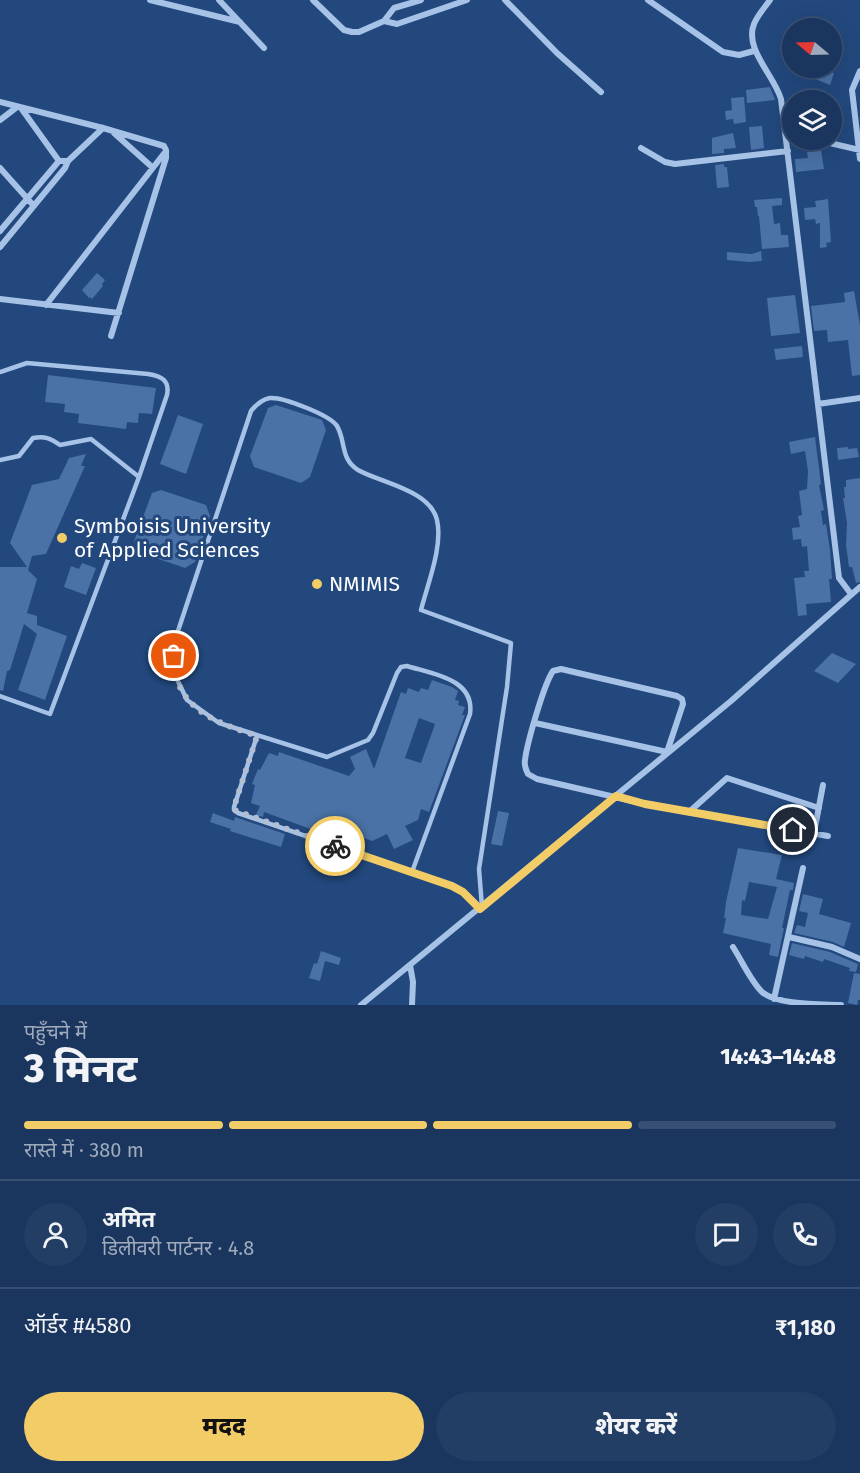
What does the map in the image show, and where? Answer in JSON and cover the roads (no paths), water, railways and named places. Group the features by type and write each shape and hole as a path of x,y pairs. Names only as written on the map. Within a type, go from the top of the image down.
{"street":[{"path":"150,0 240,22"},
{"path":"219,0 264,48"},
{"path":"313,0 344,30 352,32 359,32 384,21 394,8 421,0"},
{"path":"384,21 397,24 467,0"},
{"path":"505,0 557,53 601,92"},
{"path":"648,0 723,52 739,55 754,51"},
{"path":"770,0 754,24 751,38 754,51 777,87 782,103"},
{"path":"860,71 852,90 860,159"},
{"path":"0,102 112,130 164,146 166,150 166,158 111,336"},
{"path":"0,120 19,107"},
{"path":"19,107 59,161"},
{"path":"0,247 65,168 68,161 103,128"},
{"path":"112,130 152,167"},
{"path":"842,146 859,150"},
{"path":"641,148 665,162 675,164 788,151 839,578 851,594"},
{"path":"46,305 166,150"},
{"path":"0,231 59,161 68,161"},
{"path":"0,168 34,206"},
{"path":"0,299 119,313"},
{"path":"818,404 860,398"},
{"path":"361,1005 731,701 860,587"},
{"path":"668,752 683,704 682,699 561,669 553,671 547,680 524,763 528,774 537,779 645,804 828,836"},
{"path":"535,723 668,752"},
{"path":"689,812 727,778 819,808"},
{"path":"814,833 823,785"},
{"path":"774,999 789,938 802,868"},
{"path":"789,938 832,947 860,959"},
{"path":"733,947 764,994 774,999 841,1005"},
{"path":"410,965 413,982 412,1005"}],"lane":[{"path":"0,372 27,363 148,374 159,376 168,388 139,477 50,714 0,696"},
{"path":"412,872 470,714 469,695 463,688 448,679 407,666 401,667 369,740 334,756 320,756 219,723 187,700 174,673 175,640 251,411 259,402 269,398 282,399 327,417 336,424 346,459 357,469 422,498 432,511 437,518 439,542 421,610 511,643 507,687 478,869 481,908"},
{"path":"0,460 19,456 33,438 43,436 51,438 60,445 91,439 139,477"},
{"path":"257,736 234,810 459,889 481,908"}],"place":[{"name":"Symboisis University of Applied Sciences","path":"62,538"},
{"name":"NMIMIS","path":"317,584"}]}
